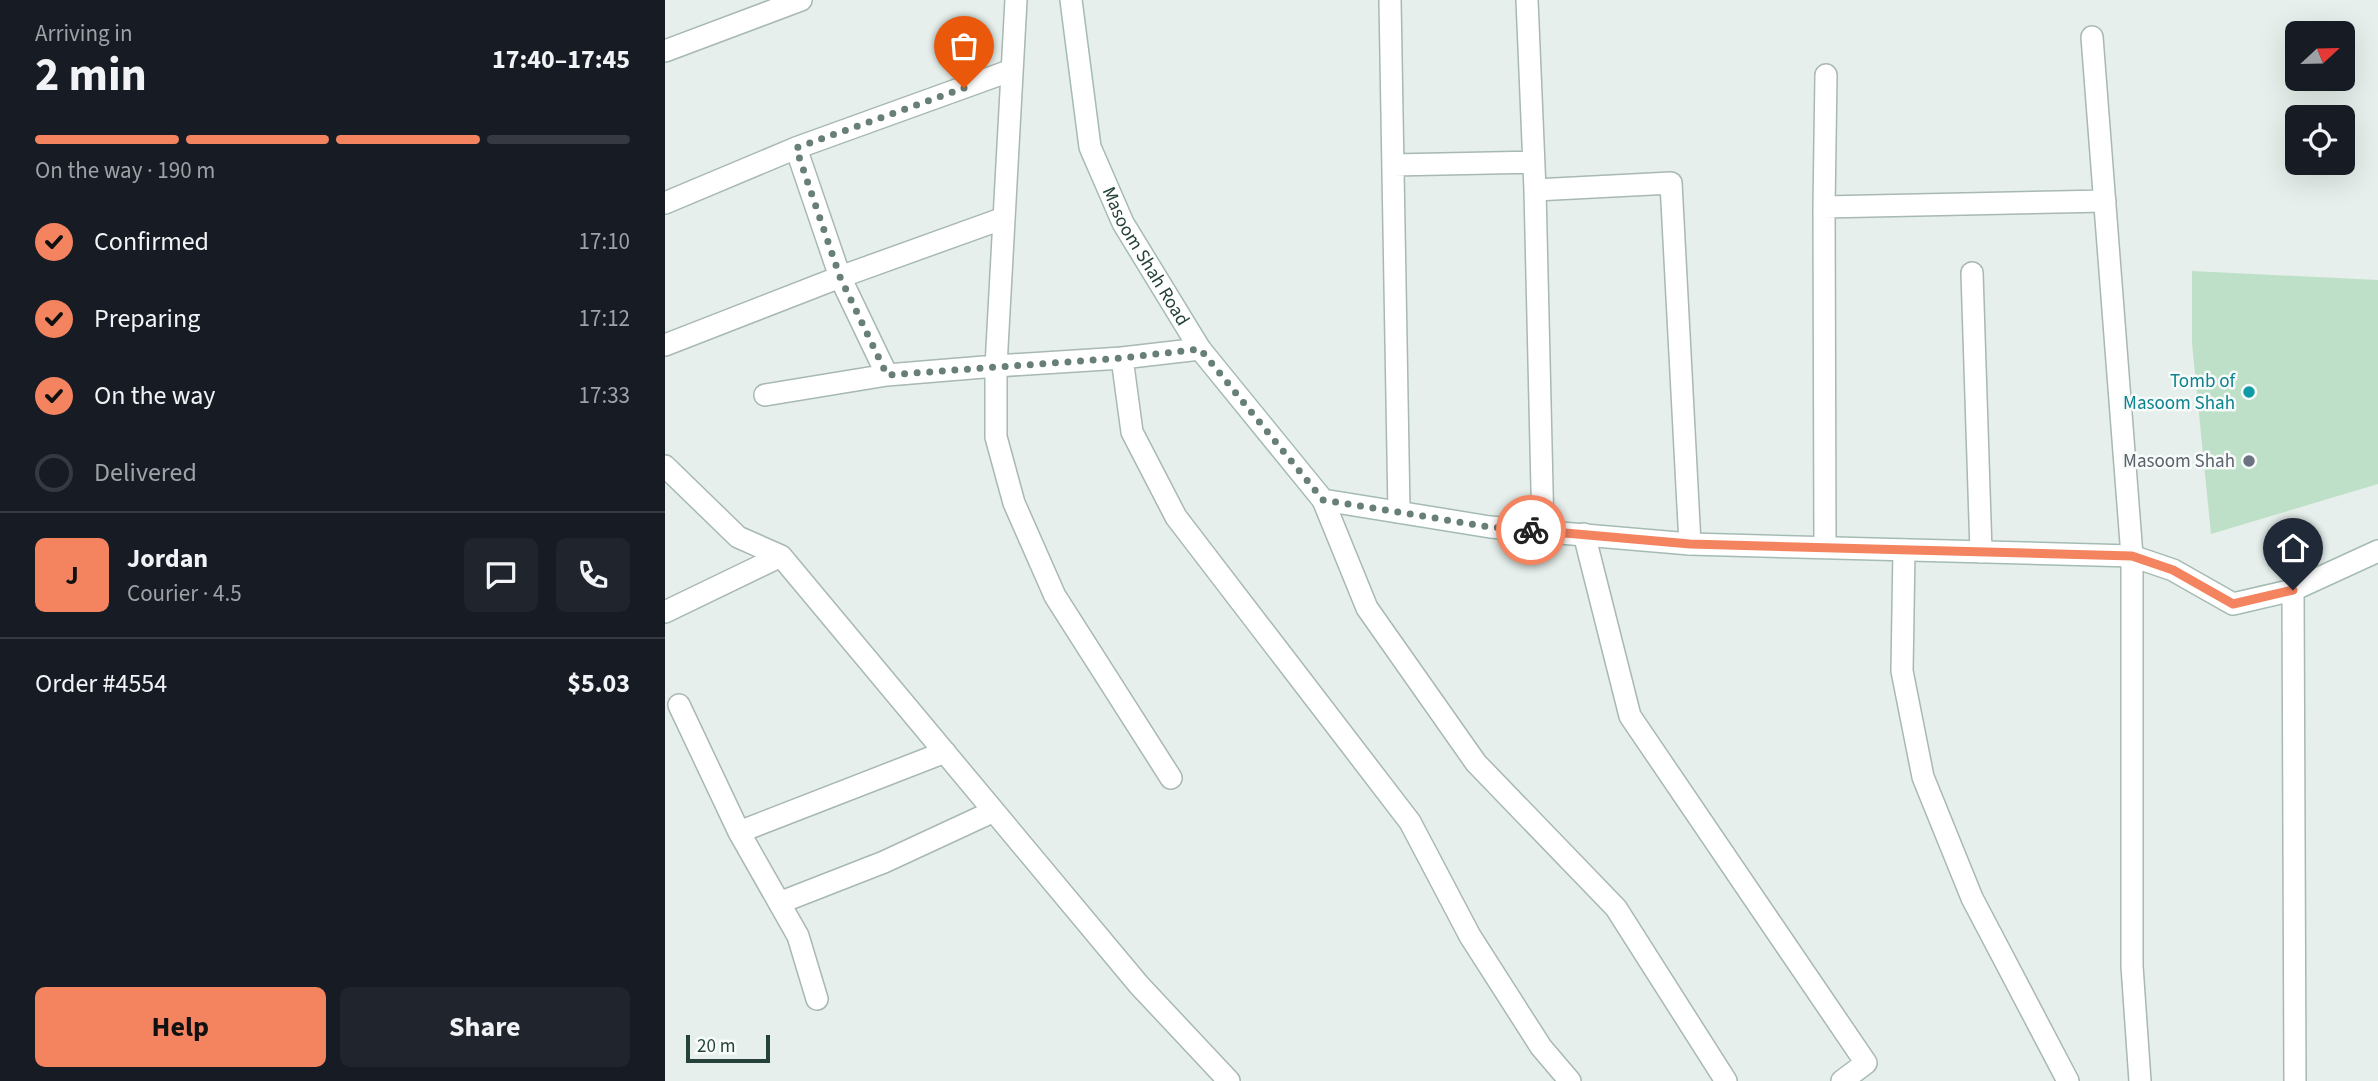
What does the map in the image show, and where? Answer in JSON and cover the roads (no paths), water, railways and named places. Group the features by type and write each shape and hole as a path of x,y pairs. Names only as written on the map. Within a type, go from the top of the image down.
{"street":[{"path":"665,51 801,0"},
{"path":"1016,0 996,366 996,437 1014,503 1055,596 1171,778"},
{"name":"Masoom Shah Road","path":"1071,0 1090,147 1123,223 1200,349 1323,500 1367,608 1476,762 1616,908 1727,1081"},
{"path":"1390,0 1399,512"},
{"path":"1527,0 1535,190 1543,531"},
{"path":"2092,37 2132,556 2132,966 2140,1081"},
{"path":"665,203 796,148 1012,70"},
{"path":"1825,547 1826,75"},
{"path":"796,148 840,277 887,375"},
{"path":"1393,164 1534,162"},
{"path":"1535,190 1671,183 1690,544"},
{"path":"1824,207 2105,201"},
{"path":"665,345 840,277 1004,218"},
{"path":"1972,273 1981,552"},
{"path":"765,395 887,375 1122,358 1200,349"},
{"path":"1122,358 1132,432 1176,517 1410,822 1470,936 1541,1047 1570,1081"},
{"path":"665,466 738,537 781,556 1139,985 1230,1081"},
{"path":"1323,500 1490,527 1690,544 2132,556 2173,570 2233,604 2293,590 2378,551"},
{"path":"1584,534 1630,716 1867,1063 1842,1081"},
{"path":"1905,550 1902,670 1923,777 1972,898 2068,1081"},
{"path":"665,612 781,556"},
{"path":"2293,590 2295,1081"},
{"path":"679,705 739,832 798,936 817,999"},
{"path":"739,832 945,752"},
{"path":"779,903 884,862 994,810"}],"place":[{"name":"Tomb of Masoom Shah","path":"2249,392"},
{"name":"Masoom Shah","path":"2249,461"}]}
